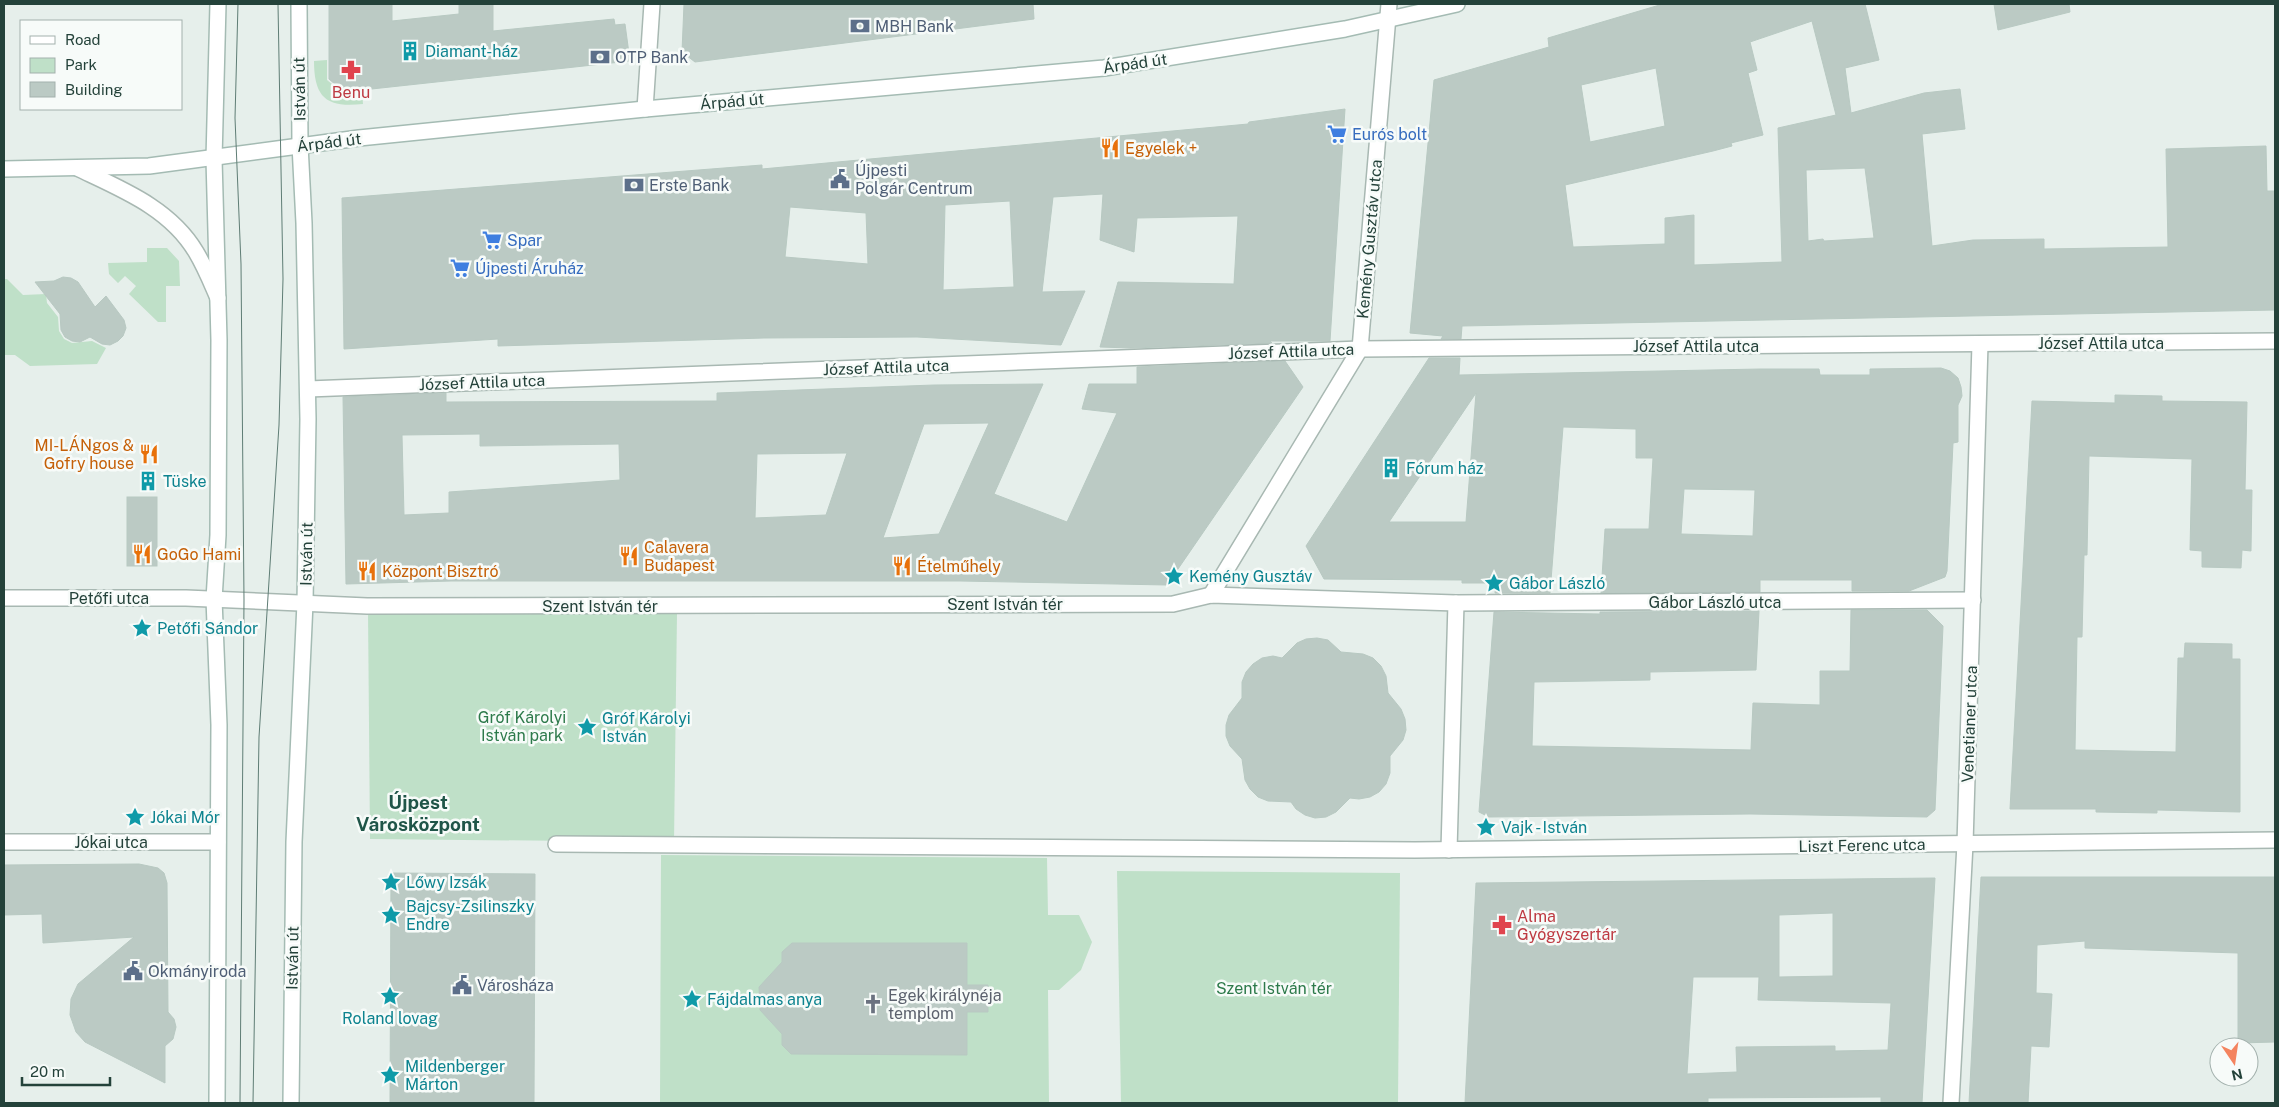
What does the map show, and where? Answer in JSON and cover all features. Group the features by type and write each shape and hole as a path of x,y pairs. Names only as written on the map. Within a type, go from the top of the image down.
{"street":[{"path":"216,1103 219,725 214,599 218,545 218,299 214,159 218,4"},
{"name":"István út","path":"291,1103 294,842 305,603 308,389 300,145 299,4"},
{"path":"645,109 652,4"},
{"name":"Kemény Gusztáv utca","path":"1211,595 1360,349 1389,4"},
{"name":"Árpád út","path":"4,169 148,166 214,159 300,145 645,109 1104,68 1387,21 1457,4"},
{"path":"77,168 127,192 165,216 196,252 218,299"},
{"name":"József Attila utca","path":"308,389 1360,349 2275,341"},
{"name":"Venetianer utca","path":"1951,1103 1965,844 1980,344"},
{"name":"Szent István tér","path":"305,603 368,606 1173,604 1211,595 1456,604"},
{"name":"Petőfi utca","path":"4,598 214,599 305,603"},
{"name":"Gábor László utca","path":"1456,604 1973,600"},
{"path":"1449,850 1456,604"},
{"name":"Liszt Ferenc utca","path":"556,844 1449,850 2275,840"},
{"name":"Jókai utca","path":"4,842 218,842"}],"green space":[{"path":"327,60 327,80 344,94 362,92 363,104 351,105 332,102 320,92 314,61"},
{"path":"147,248 167,248 179,261 180,286 166,286 166,322 158,322 129,294 136,286 125,276 118,283 109,274 108,263 147,262"},
{"path":"4,279 7,279 23,295 46,294 47,303 58,317 59,331 64,339 72,343 92,341 106,348 97,364 30,366 15,355 4,355"},
{"name":"Gróf Károlyi István park","path":"368,610 677,613 674,842 370,839"},
{"path":"661,855 1047,858 1048,915 1079,915 1092,942 1081,970 1059,990 1048,990 1049,1103 660,1103"},
{"name":"Szent István tér","path":"1117,871 1400,873 1398,1103 1121,1103"}],"building":[{"name":"Diamant-ház","path":"329,4 392,4 392,21 459,14 459,4 493,4 493,31 614,19 615,25 625,24 630,61 344,92 329,79"},
{"path":"684,4 1033,4 1034,19 695,62 682,52"},
{"path":"1663,4 1865,4 1879,60 1845,68 1851,113 1924,93 1960,89 1965,129 1922,134 1932,246 1973,240 2044,239 2044,249 2168,247 2166,149 2266,146 2267,191 2275,191 2275,310 1462,326 1461,339 1441,339 1443,336 1410,333 1434,80 1549,47 1548,38","holes":["1812,21 1836,115 1778,128 1782,262 1694,265 1694,215 1665,218 1665,244 1573,247 1565,185 1713,151 1732,146 1731,143 1763,135 1748,73 1757,70 1750,42","1656,68 1665,126 1590,142 1581,85","1865,168 1874,238 1808,241 1806,170"]},
{"path":"1994,4 2069,4 2070,12 1998,30"},
{"path":"1345,109 1330,341 1270,341 1272,343 1131,348 1100,347 1118,282 1234,284 1238,216 1137,218 1134,252 1100,240 1103,194 1053,197 1042,292 1085,291 1061,345 917,337 764,338 498,346 498,339 344,349 342,198 762,165 762,169 1248,124 1249,122","holes":["1010,201 1014,287 943,290 945,205","790,207 866,213 868,264 785,257"]},
{"path":"63,277 71,278 78,282 95,307 106,296 124,320 126,328 123,336 118,341 110,345 102,344 90,337 80,342 72,341 65,337 61,330 60,314 35,282 54,281"},
{"path":"1429,358 1460,358 1459,375 1819,369 1820,375 1870,375 1870,369 1941,368 1950,371 1958,378 1961,387 1962,396 1958,405 1958,442 1953,443 1947,571 1945,577 1909,591 1852,591 1852,580 1760,580 1760,592 1601,593 1605,529 1649,529 1653,458 1636,458 1636,429 1563,427 1550,593 1495,593 1496,583 1462,583 1462,580 1324,579 1306,546","holes":["1476,393 1466,522 1389,522","1684,489 1755,490 1753,536 1681,534"]},
{"path":"1285,361 1303,387 1167,585 960,581 451,581 346,584 343,397 446,393 446,402 717,401 717,393 934,385 1043,384 994,494 1067,522 1117,413 1082,409 1089,384 1137,384 1137,367","holes":["989,423 939,534 883,538 924,424","480,434 480,446 619,444 620,480 449,492 449,513 404,515 402,435","847,453 826,515 755,518 757,454"]},
{"path":"2115,395 2162,396 2162,401 2247,402 2245,490 2252,490 2251,551 2242,550 2241,568 2202,567 2202,551 2190,550 2192,459 2089,456 2087,555 2084,555 2082,637 2077,637 2075,750 2176,752 2178,658 2184,658 2185,643 2232,644 2232,659 2240,659 2240,812 2157,810 2157,813 2096,812 2096,809 2010,809 2032,401 2115,403"},
{"path":"127,497 157,497 157,566 127,566"},
{"path":"1851,610 1927,610 1943,626 1935,810 1927,817 1750,814 1489,817 1479,812 1494,612 1600,614 1600,612 1759,611 1756,670 1650,672 1650,680 1534,682 1532,746 1751,750 1753,703 1820,705 1820,671 1850,671"},
{"path":"1306,639 1328,640 1341,652 1363,654 1373,658 1381,666 1386,676 1388,693 1401,709 1405,719 1406,730 1403,740 1390,756 1390,773 1386,784 1379,792 1370,797 1350,798 1336,812 1326,817 1315,818 1305,815 1296,809 1291,802 1268,801 1258,797 1250,789 1245,780 1242,759 1230,746 1226,736 1226,725 1229,715 1242,698 1242,682 1246,672 1253,664 1262,658 1273,656 1282,658 1297,643"},
{"path":"139,864 158,868 164,873 167,883 168,1012 174,1019 176,1027 173,1039 165,1046 165,1083 85,1042 76,1032 70,1015 71,999 78,984 134,937 43,943 42,914 4,915 4,865"},
{"name":"Városháza","path":"391,873 535,874 534,1103 390,1103"},
{"path":"1981,877 2275,877 2275,1042 2259,1042 2259,1037 2238,1037 2238,953 2085,948 2085,941 2037,945 2036,993 2052,994 2049,1047 2031,1046 2028,1103 1969,1103"},
{"path":"1935,878 1922,1103 1881,1103 1881,1097 1708,1098 1708,1103 1465,1103 1476,883","holes":["1833,913 1833,976 1779,977 1779,915","1693,977 1759,977 1758,1000 1891,1003 1888,1050 1835,1051 1835,1046 1736,1047 1737,1072 1687,1074"]},
{"name":"Egek királynéja templom","path":"792,943 967,943 967,985 988,985 988,1012 967,1012 967,1055 791,1054 782,1045 782,1034 760,1010 759,987 782,962 782,952"}],"tram line":[{"path":"238,4 235,118 241,264 244,600 240,1103"},
{"path":"253,1103 259,737 279,425 283,279 278,4"}],"place":[{"name":"MBH Bank","path":"860,26"},
{"name":"Diamant-ház","path":"410,51"},
{"name":"OTP Bank","path":"600,57"},
{"name":"Benu","path":"351,70"},
{"name":"Eurós bolt","path":"1337,134"},
{"name":"Egyelek +","path":"1110,148"},
{"name":"Újpesti Polgár Centrum","path":"840,179"},
{"name":"Erste Bank","path":"634,185"},
{"name":"Spar","path":"492,240"},
{"name":"Újpesti Áruház","path":"460,268"},
{"name":"MI-LÁNgos & Gofry house","path":"149,454"},
{"name":"Fórum ház","path":"1391,468"},
{"name":"Tüske","path":"148,481"},
{"name":"GoGo Hami","path":"142,554"},
{"name":"Calavera Budapest","path":"629,556"},
{"name":"Ételműhely","path":"902,566"},
{"name":"Központ Bisztró","path":"367,571"},
{"name":"Kemény Gusztáv","path":"1174,576"},
{"name":"Gábor László","path":"1494,583"},
{"name":"Petőfi Sándor","path":"142,628"},
{"name":"Gróf Károlyi István","path":"587,727"},
{"name":"Jókai Mór","path":"135,817"},
{"name":"Vajk - István","path":"1486,827"},
{"name":"Lőwy Izsák","path":"391,882"},
{"name":"Bajcsy-Zsilinszky Endre","path":"391,915"},
{"name":"Alma Gyógyszertár","path":"1502,925"},
{"name":"Okmányiroda","path":"133,971"},
{"name":"Városháza","path":"462,985"},
{"name":"Roland lovag","path":"390,996"},
{"name":"Fájdalmas anya","path":"692,999"},
{"name":"Egek királynéja templom","path":"873,1004"},
{"name":"Mildenberger Márton","path":"390,1075"}],"district":[{"name":"Újpest Városközpont","path":"418,813"}]}
